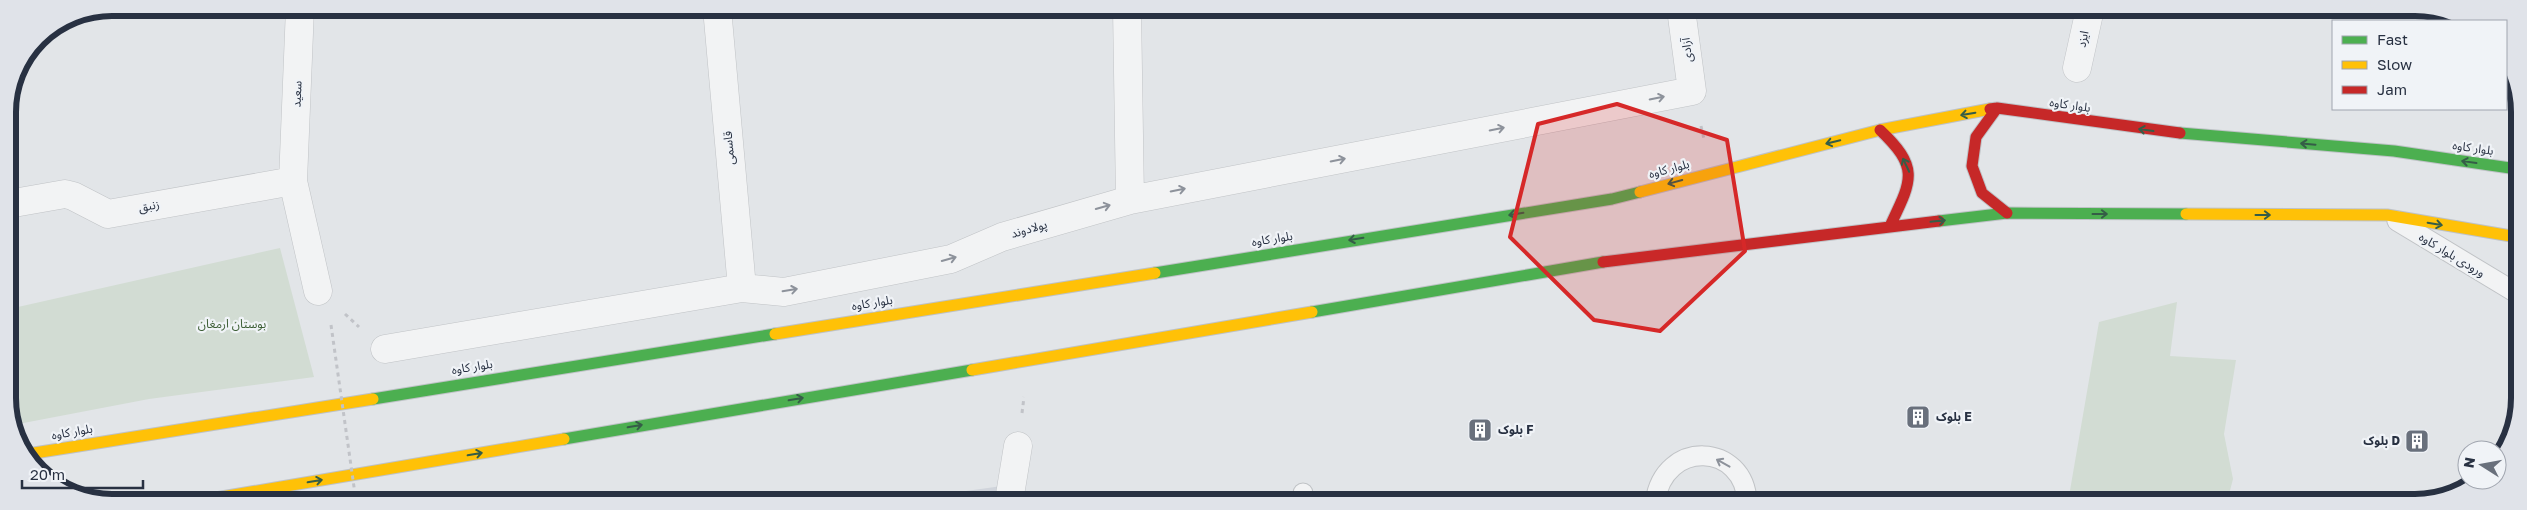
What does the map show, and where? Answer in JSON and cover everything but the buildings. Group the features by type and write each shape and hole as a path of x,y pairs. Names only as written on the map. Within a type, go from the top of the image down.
{"main road":[{"name":"بلوار کاوه","path":"34,453 1612,198 1880,130 1997,108 2154,131 2394,151 2511,168"},
{"path":"1997,108 1976,137 1972,166 1982,193 2007,213"},
{"path":"1880,130 1898,147 1910,173 1903,199 1890,226"},
{"path":"239,494 1628,258 1890,226 2007,213 2387,216 2511,237"}],"street":[{"name":"سعید","path":"300,16 294,181 318,290"},
{"name":"قاسمی","path":"718,16 742,288"},
{"path":"1127,16 1130,200"},
{"name":"آزادی","path":"1683,16 1692,91"},
{"name":"ایزد","path":"2077,68 2088,16"},
{"name":"پولادوند","path":"384,349 742,288 784,292 952,259 1002,237 1130,200 1692,91"},
{"name":"زنبق","path":"16,203 65,194 73,196 108,214 294,181"},
{"path":"1010,494 1018,446"}],"lane":[{"name":"ورودی بلوار کاوه","path":"2387,216 2511,290"},
{"path":"1656,494 1657,486 1665,473 1676,463 1691,457 1705,456 1720,460 1732,468 1742,480 1745,494"}],"path":[{"path":"1692,91 1713,172"},
{"path":"318,290 384,349"},
{"path":"331,325 355,494"},
{"path":"1018,446 1029,360"}],"highlighted area":[{"path":"1617,104 1727,140 1745,251 1660,331 1594,320 1510,237 1538,124"}],"shaded area":[{"path":"1002,486 1001,494 944,494"}],"green space":[{"name":"بوستان ارمغان","path":"280,248 314,377 149,399 20,424 16,404 16,307"},
{"path":"2177,302 2170,356 2236,360 2224,434 2233,479 2229,494 2069,494 2099,322"}],"traffic: fast":[{"path":"2180,133 2394,151 2511,168"},
{"path":"1155,273 1612,199 1640,192"},
{"path":"1939,221 2007,213 2186,214"},
{"path":"1312,312 1603,262"},
{"path":"373,399 775,334"},
{"path":"564,439 972,370"}],"traffic: slow":[{"path":"1640,192 1880,130 1990,109"},
{"path":"2186,214 2387,215 2511,236"},
{"path":"775,334 1155,273"},
{"path":"972,370 1312,312"},
{"path":"34,453 373,399"},
{"path":"239,494 564,439"}],"traffic: jam":[{"path":"1997,108 1976,137 1972,166 1982,193 2007,213"},
{"path":"1990,109 1997,108 2180,133"},
{"path":"1880,130 1893,143 1907,165 1907,185 1890,226"},
{"path":"1603,262 1939,221"}],"place":[{"name":"بلوک E","path":"1918,417"},
{"name":"بلوک F","path":"1480,430"},
{"name":"بلوک D","path":"2417,441"}]}
